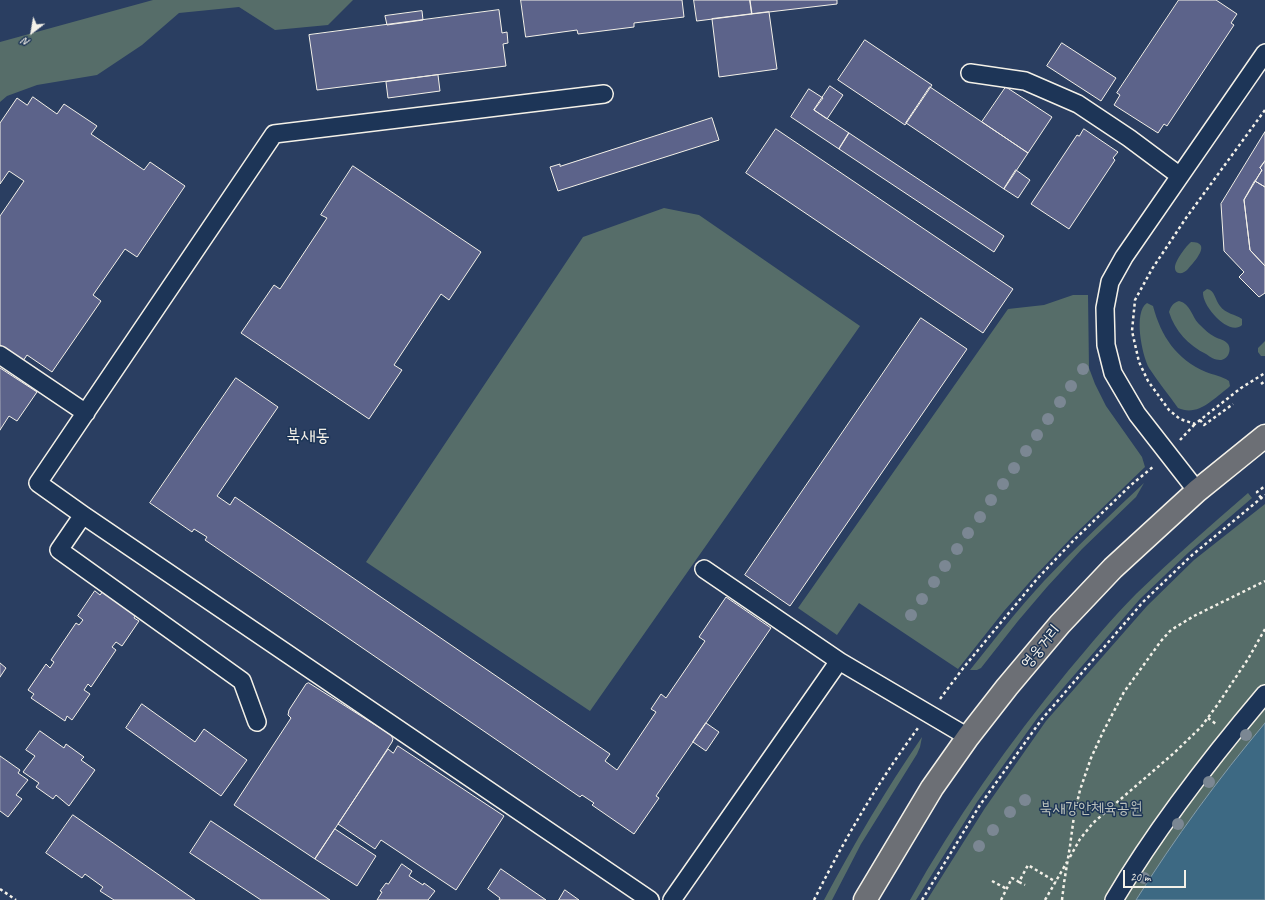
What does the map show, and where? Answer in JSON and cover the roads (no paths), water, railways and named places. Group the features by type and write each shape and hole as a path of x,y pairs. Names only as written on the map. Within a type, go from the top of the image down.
{"main road":[{"name":"영웅거리","path":"865,900 932,788 968,737 1007,687 1060,624 1112,568 1197,491 1265,436"}],"street":[{"path":"1197,491 1137,414 1113,373 1106,345 1105,308 1110,282 1124,257 1265,53"},
{"path":"970,73 1025,81 1078,104 1129,138 1180,176"},
{"path":"604,94 274,134 38,483 646,899"},
{"path":"0,355 86,413"},
{"path":"83,515 59,550 242,681 257,722"},
{"path":"704,569 839,661 968,737"},
{"path":"672,900 839,661"},
{"path":"1114,900 1131,871 1193,783 1265,694"}],"water":[{"path":"1265,723 1265,900 1136,900 1198,809"}],"district":[{"name":"북새동","path":"308,436"}],"park label":[{"name":"북새강안체육공원","path":"1091,809"}]}
